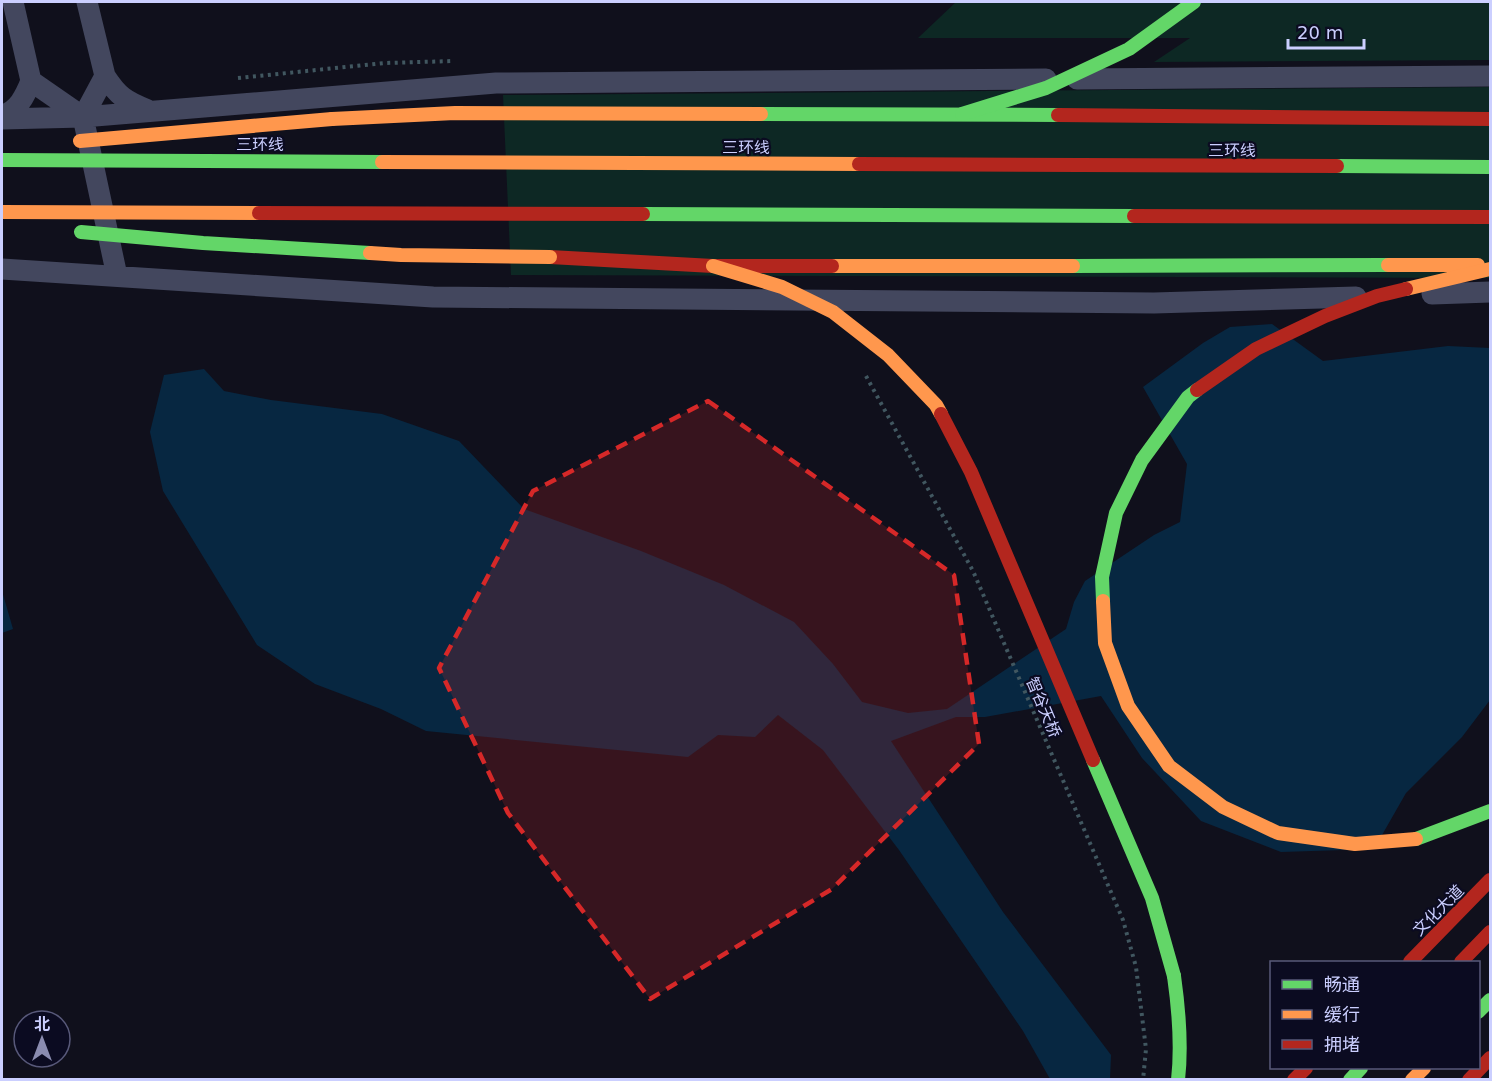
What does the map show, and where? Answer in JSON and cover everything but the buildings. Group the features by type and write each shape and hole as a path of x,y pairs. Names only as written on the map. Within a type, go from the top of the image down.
{"main road":[{"path":"962,114 1046,88 1129,49 1194,2"},
{"path":"72,141 332,119 455,113 962,114 1491,119"},
{"name":"三环线","path":"2,160 1491,167"},
{"path":"2,212 1491,217"},
{"path":"73,231 203,243 389,254 550,257 713,266 1491,267"},
{"path":"713,266 782,287 833,312 888,355 936,405 971,472 1152,898 1174,976 1181,1016 1181,1055 1178,1080"},
{"path":"1491,267 1377,296 1325,316 1256,349 1188,397 1142,460 1116,513 1102,577 1105,643 1128,706 1169,766 1223,807 1278,833 1355,844 1416,838 1491,810"},
{"name":"文化大道","path":"1412,961 1491,880"},
{"path":"1463,961 1491,932"},
{"path":"1469,961 1491,942"},
{"path":"1480,1011 1491,1000"},
{"path":"1469,1080 1491,1058"},
{"path":"1294,1080 1305,1069"},
{"path":"1412,1080 1423,1069"}],"street":[{"path":"2,117 25,98 31,81 13,2"},
{"path":"87,2 105,76 115,91 130,103 152,111"},
{"path":"105,76 83,117 117,276"},
{"path":"2,117 83,117 496,83 1491,76"},
{"path":"31,81 83,117"},
{"path":"2,269 433,297 1154,303 1491,292"}],"path":[{"name":"智谷天桥","path":"865,374 973,571 1123,920 1136,967 1146,1049 1143,1080"}],"highlighted area":[{"path":"708,401 954,575 979,744 832,889 650,999 508,813 439,668 533,491"}],"green space":[{"path":"956,2 1490,2 1490,60 1154,62 1190,38 918,38"},
{"path":"1490,87 1490,278 511,275 503,95"}],"water":[{"path":"1272,324 1323,361 1448,346 1490,348 1490,700 1462,737 1406,793 1374,849 1281,852 1201,821 1142,758 1101,696 985,717 956,717 891,741 1003,912 1111,1055 1110,1079 1050,1079 1023,1031 899,850 823,750 778,715 755,737 718,735 688,757 426,731 381,709 315,684 257,645 163,491 150,432 164,375 204,369 224,391 271,400 382,414 459,441 524,509 641,551 724,585 794,622 833,664 862,702 908,713 947,709 1066,629 1074,602 1085,581 1154,535 1180,522 1187,464 1143,387 1203,343 1230,327"},
{"path":"2,591 13,629 2,633"}],"traffic: fast":[{"path":"962,114 1046,88 1129,49 1194,2"},
{"path":"761,114 1058,115"},
{"path":"2,160 382,162"},
{"path":"1337,166 1490,167"},
{"path":"643,214 1134,216"},
{"path":"81,232 203,243 370,253"},
{"path":"1073,266 1388,265"},
{"path":"1103,601 1102,577 1116,513 1142,460 1188,397 1197,390"},
{"path":"1093,760 1152,898 1174,976"},
{"path":"1416,839 1490,811"},
{"path":"1174,976 1179,1028 1178,1080"},
{"path":"1480,1010 1490,1000"},
{"path":"1350,1080 1360,1069"}],"traffic: slow":[{"path":"332,119 455,113 761,114"},
{"path":"80,141 332,119"},
{"path":"382,162 859,164"},
{"path":"2,212 259,213"},
{"path":"370,253 550,257"},
{"path":"1388,265 1478,265"},
{"path":"713,266 782,287 833,312 888,355 936,405 941,414"},
{"path":"832,266 1073,266"},
{"path":"1406,289 1490,269"},
{"path":"1103,601 1105,643 1128,706 1169,766 1223,807 1278,833 1355,844 1416,839"},
{"path":"1412,1080 1423,1069"}],"traffic: jam":[{"path":"1058,115 1490,119"},
{"path":"859,164 1337,166"},
{"path":"259,213 643,214"},
{"path":"1134,216 1490,217"},
{"path":"550,257 713,266 832,266"},
{"path":"1197,390 1256,349 1325,316 1377,296 1406,289"},
{"path":"941,414 971,472 1093,760"},
{"path":"1411,961 1490,880"},
{"path":"1462,961 1490,932"},
{"path":"1480,1068 1490,1058"},
{"path":"1294,1080 1305,1069"},
{"path":"1469,1080 1480,1069"}]}
